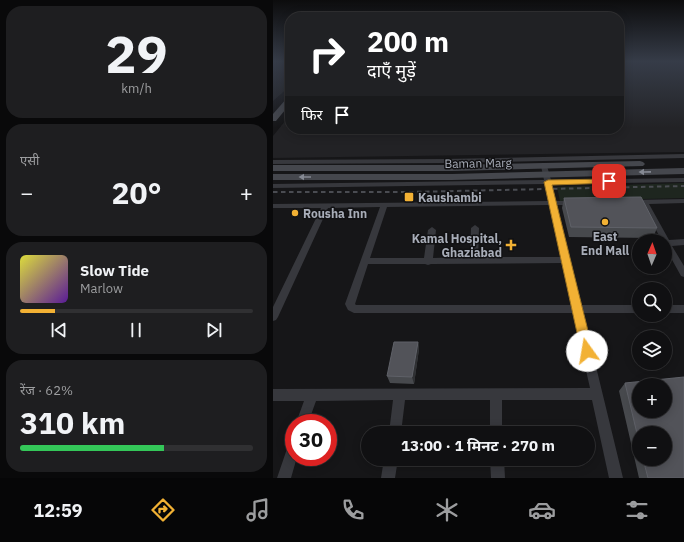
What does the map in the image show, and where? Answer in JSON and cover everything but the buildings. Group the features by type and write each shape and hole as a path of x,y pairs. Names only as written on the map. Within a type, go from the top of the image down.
{"main road":[{"path":"273,113 285,100"},
{"path":"273,119 285,106"},
{"name":"Baman Marg","path":"546,174 684,163"},
{"name":"Baman Marg","path":"273,168 453,177 684,171"},
{"name":"Baman Marg","path":"273,177 336,172"}],"street":[{"path":"273,162 445,162 684,156"},
{"path":"546,174 616,478"},
{"path":"273,186 546,174 684,180"},
{"path":"629,202 684,201"},
{"path":"644,202 663,234"},
{"path":"273,206 583,203"},
{"path":"384,205 350,304 354,309 632,309"},
{"path":"273,317 325,206"},
{"path":"474,261 475,228"},
{"path":"428,262 432,230"},
{"path":"672,243 684,242"},
{"path":"672,251 684,274"},
{"path":"365,261 428,262 566,260"},
{"path":"672,309 684,309"},
{"path":"273,394 597,394"},
{"path":"396,426 400,394"},
{"path":"496,394 496,426"},
{"path":"305,414 312,395"},
{"path":"284,478 288,466"},
{"path":"388,478 390,466"},
{"path":"497,466 498,478"}],"shaded area":[{"path":"273,83 285,83 285,90 273,101"},
{"path":"624,83 684,83 684,152 273,158 273,136 285,121 285,134 624,134"},
{"path":"684,183 684,198 560,201 557,187"}],"railway":[{"path":"273,192 410,192 684,186"}],"place":[{"name":"Kaushambi","path":"409,197"},
{"name":"Rousha Inn","path":"295,213"},
{"name":"East End Mall","path":"605,222"},
{"name":"Kamal Hospital, Ghaziabad","path":"511,245"}],"route":[{"path":"587,351 548,182 609,181"}]}
